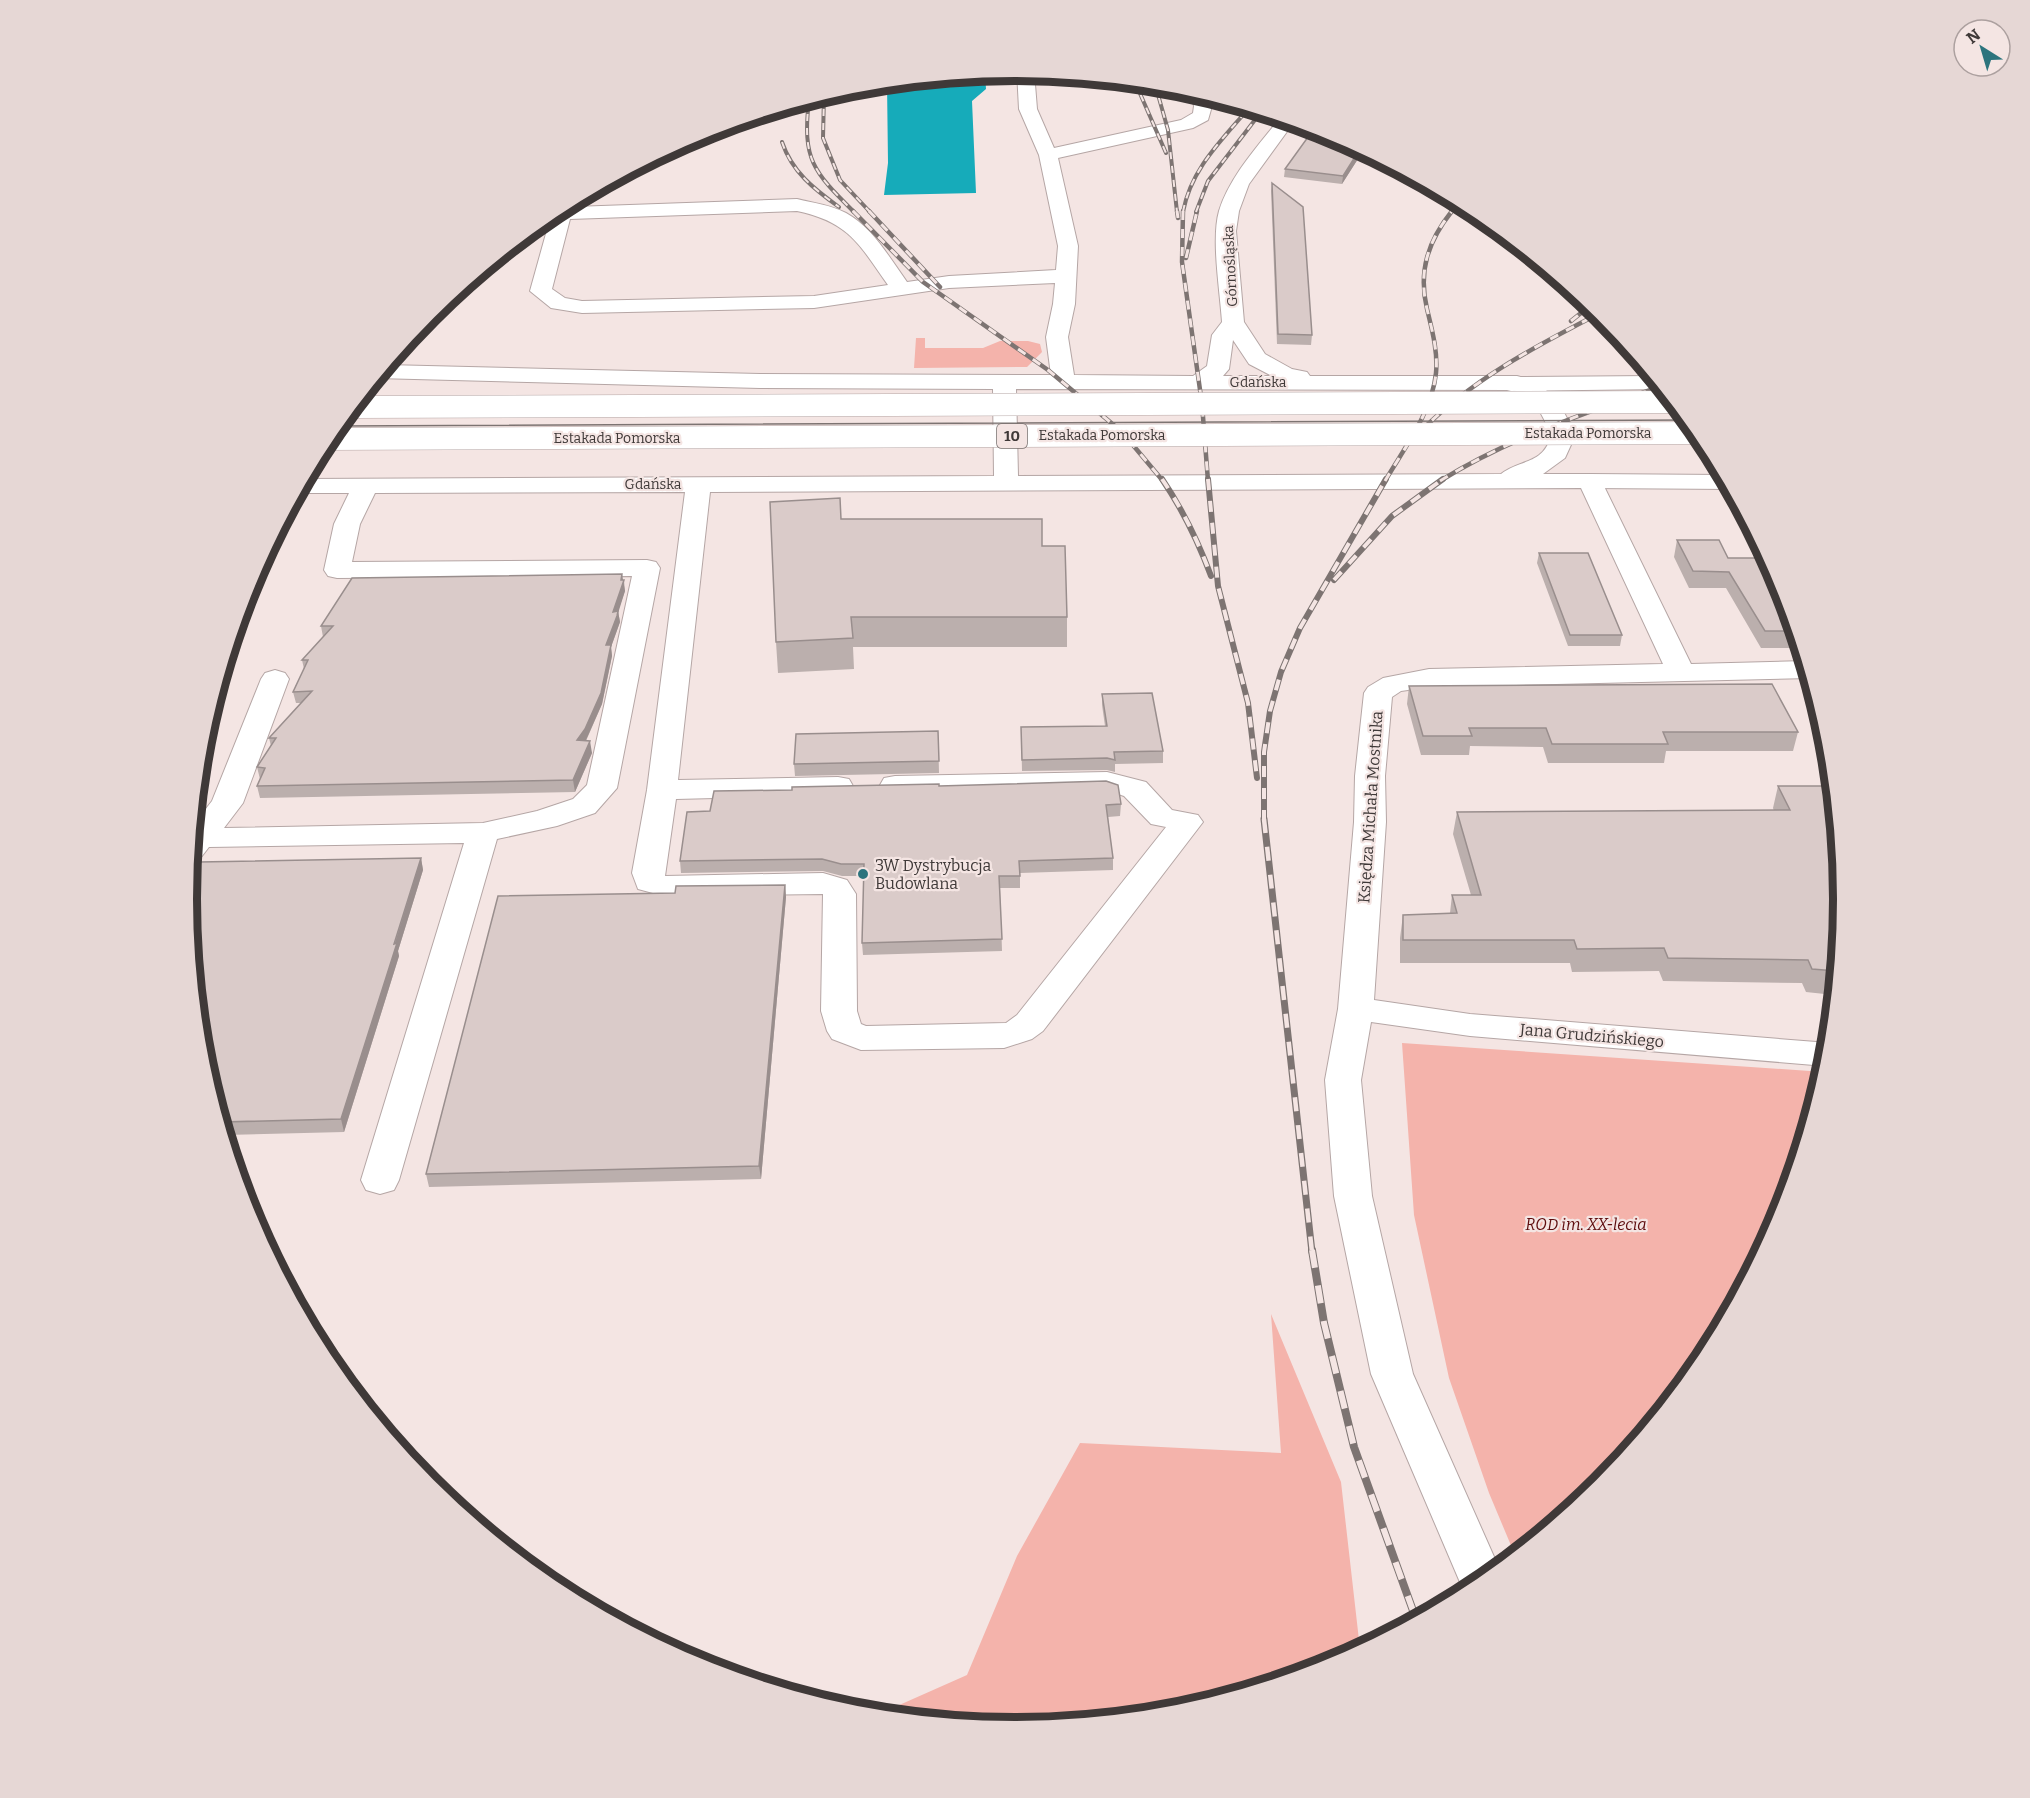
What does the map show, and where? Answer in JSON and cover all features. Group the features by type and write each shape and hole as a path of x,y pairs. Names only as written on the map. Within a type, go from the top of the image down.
{"main road":[{"path":"1025,81 1028,109 1048,155 1068,246 1064,304 1057,337 1063,370 1062,381"},
{"path":"1048,155 1187,124 1202,116 1202,103"},
{"name":"Górnośląska","path":"1283,126 1240,184 1229,211 1226,231 1233,322 1257,359 1285,374 1321,383"},
{"path":"577,209 797,205 825,211 861,232 902,290"},
{"path":"560,220 541,291 559,303 582,307 814,302 949,282 1066,276"},
{"name":"Górnośląska","path":"1199,382 1218,369 1223,335 1233,322"},
{"name":"Gdańska","path":"310,486 1492,480 1586,465 1563,436 1547,400 1537,392 1514,383 760,381 390,372"},
{"path":"1004,381 1006,482"},
{"path":"1514,383 1649,383"},
{"name":"Estakada Pomorska","path":"362,407 1665,402"},
{"name":"Estakada Pomorska","path":"339,439 1687,433"},
{"name":"Gdańska","path":"1492,480 1518,475 1539,466 1557,452 1563,436"},
{"path":"1586,465 1717,481"},
{"path":"1586,465 1681,673"},
{"path":"662,790 1107,781 1135,789 1162,817 1187,822 1030,1023 1019,1031 1004,1036 861,1038 845,1031 839,1011 840,894 835,887 823,883 664,886 651,882 648,873 662,790 698,484"},
{"path":"199,844 483,833 546,819 584,806 602,788 647,568 337,570 347,524 366,485"},
{"name":"Księdza Michała Mostnika","path":"1356,1010 1370,822 1370,776 1378,693 1394,684 1429,678 1681,673 1802,676"},
{"path":"200,839 227,803 275,679"},
{"path":"380,1180 483,833"},
{"path":"1356,1010 1342,1080 1353,1196 1392,1374 1478,1573"},
{"name":"Jana Grudzińskiego","path":"1356,1010 1470,1025 1818,1053"}],"green space":[{"path":"916,338 925,338 925,348 983,348 1000,341 1028,341 1040,344 1042,352 1027,367 914,368"},
{"name":"ROD im. XX-lecia","path":"1402,1043 1814,1071 1790,1162 1771,1212 1749,1261 1695,1353 1664,1397 1630,1438 1554,1514 1512,1549 1489,1493 1449,1378 1414,1215"},
{"path":"1271,1314 1341,1482 1359,1641 1278,1674 1227,1689 1122,1710 1015,1717 962,1715 894,1708 967,1675 1017,1556 1080,1443 1281,1453"}],"water":[{"path":"986,82 986,89 972,101 976,193 884,195 888,163 887,92"}],"building":[{"path":"1308,137 1356,156 1343,176 1285,169"},
{"path":"1272,183 1303,207 1312,335 1278,334"},
{"path":"840,498 841,519 1042,519 1042,546 1065,546 1067,617 851,617 853,638 776,642 770,502"},
{"path":"1677,540 1719,540 1728,558 1758,558 1788,631 1765,631 1729,572 1693,571"},
{"path":"1539,553 1588,553 1622,635 1570,635"},
{"path":"622,574 621,580 624,580 613,612 618,611 617,616 606,645 611,645 601,693 585,729 577,740 590,741 573,780 257,786 265,768 257,767 276,738 269,738 312,691 293,692 308,660 302,660 333,626 321,626 352,578"},
{"path":"1772,684 1798,732 1663,732 1668,744 1552,744 1546,728 1469,728 1472,736 1423,736 1409,686"},
{"path":"1152,693 1163,751 1114,752 1115,760 1107,758 1022,760 1021,727 1107,726 1102,694"},
{"path":"938,731 939,761 794,764 796,734"},
{"name":"3W Dystrybucja Budowlana","path":"1106,781 1118,785 1121,804 1106,805 1113,858 1019,861 1020,876 999,876 1002,939 862,943 864,864 841,864 822,859 680,861 687,812 710,811 714,791 792,790 792,787 939,784 939,786"},
{"path":"1778,786 1825,786 1833,899 1829,970 1812,969 1808,960 1668,958 1664,948 1577,949 1574,940 1403,940 1403,915 1457,913 1452,895 1481,895 1457,812 1790,810"},
{"path":"421,858 394,944 397,943 341,1119 228,1122 213,1059 204,1006 197,899 199,862"},
{"path":"785,885 759,1166 426,1174 498,896 675,893 676,886"}],"tram line":[{"path":"348,426 1677,420"}],"railway":[{"path":"1139,91 1166,153"},
{"path":"1158,94 1168,130 1177,212"},
{"path":"824,104 823,138 840,180 870,212"},
{"path":"808,108 807,137 814,163 829,186 854,212"},
{"path":"1183,212 1193,182 1208,156 1244,114"},
{"path":"1196,212 1208,181 1257,118"},
{"path":"782,142 786,153 798,171 839,207"},
{"path":"853,211 923,282 1048,370 1122,432 1163,481"},
{"path":"869,211 940,287"},
{"path":"1177,211 1178,218"},
{"path":"1183,211 1182,262 1202,404 1208,481"},
{"path":"1186,258 1197,211"},
{"path":"1385,481 1416,429 1429,402 1433,387 1436,357 1425,295 1425,269 1431,245 1452,211"},
{"path":"1571,321 1583,311"},
{"path":"1419,433 1460,397 1504,366 1590,318"},
{"path":"1441,480 1520,439 1654,389"},
{"path":"1162,479 1177,502 1211,576"},
{"path":"1208,479 1218,586 1248,703 1257,778"},
{"path":"1264,819 1264,752 1270,711 1281,672 1300,628 1386,479"},
{"path":"1334,580 1392,516 1441,480"},
{"path":"1264,819 1312,1252"},
{"path":"1312,1250 1324,1323 1354,1447 1414,1613"}],"place":[{"name":"3W Dystrybucja Budowlana","path":"863,874"}]}
